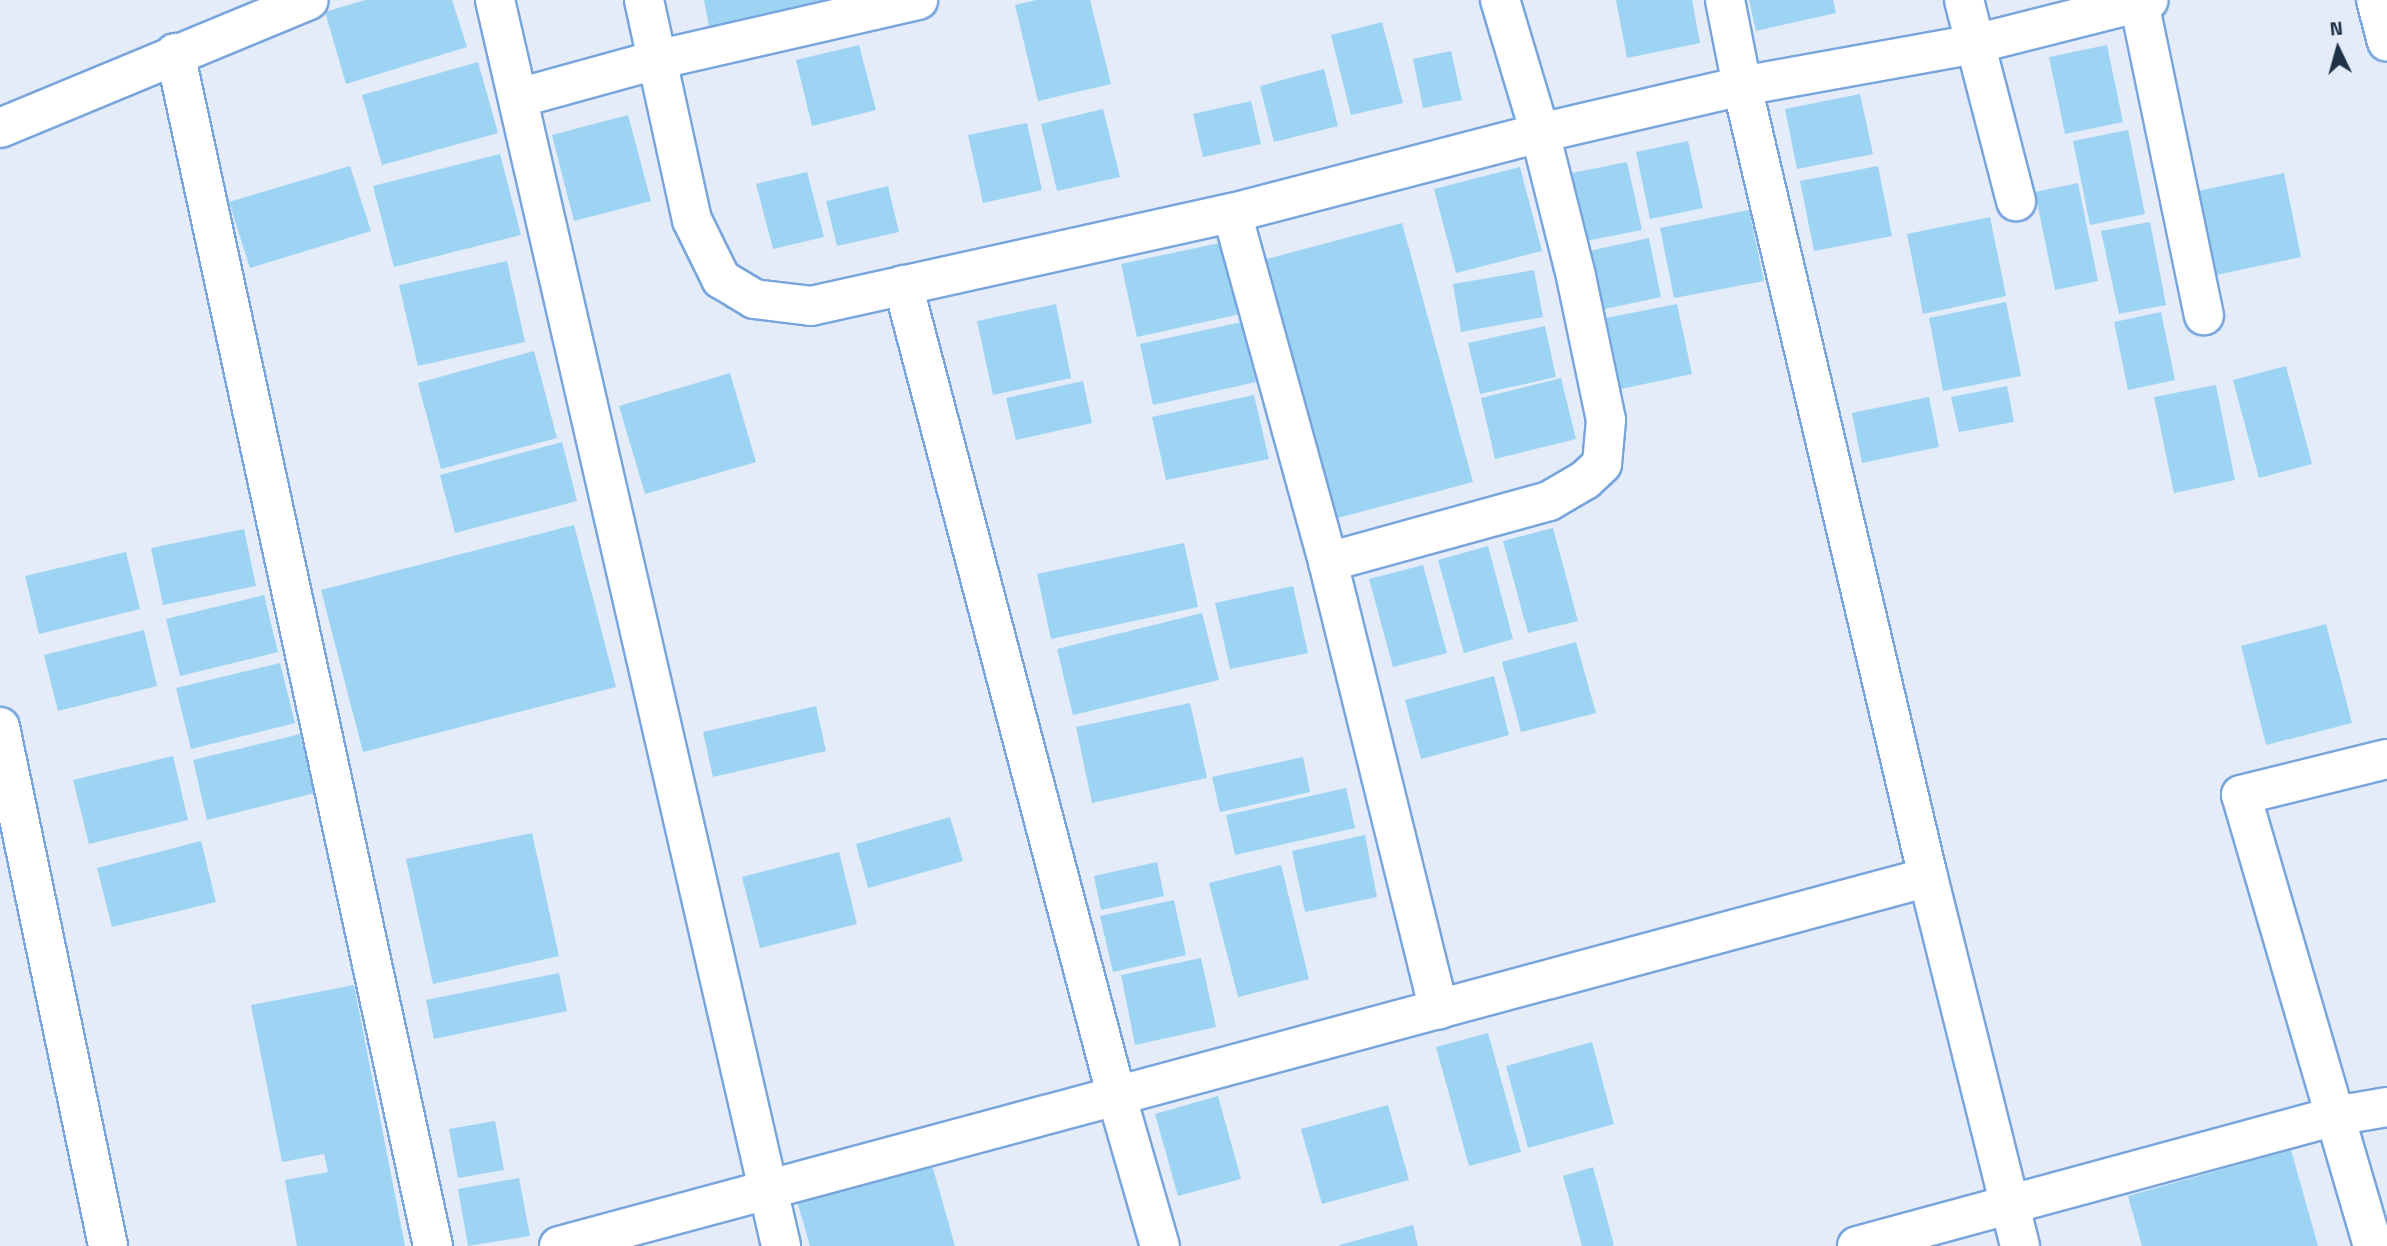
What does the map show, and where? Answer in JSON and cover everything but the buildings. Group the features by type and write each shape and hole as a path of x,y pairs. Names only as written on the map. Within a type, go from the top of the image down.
{"street":[{"path":"0,128 175,53 309,0"},
{"path":"495,0 781,1246"},
{"path":"644,0 692,220 721,279 754,299 811,306 1233,213 1540,133 1742,86 1975,44 2144,1 2204,315"},
{"path":"1328,562 1549,501 1585,480 1602,464 1606,420 1576,276 1540,133 1500,0"},
{"path":"1725,0 1742,86 1928,877 2020,1246"},
{"path":"1965,0 2015,201"},
{"path":"2376,0 2387,42"},
{"path":"519,98 656,60 905,2"},
{"path":"175,53 433,1246"},
{"path":"1233,213 1328,562 1439,1009"},
{"path":"903,285 1116,1094 1160,1246"},
{"path":"0,727 108,1246"},
{"path":"2373,1246 2241,795 2387,759"},
{"path":"559,1246 1928,877"},
{"path":"1857,1246 2009,1202 2334,1116 2387,1107"}]}
